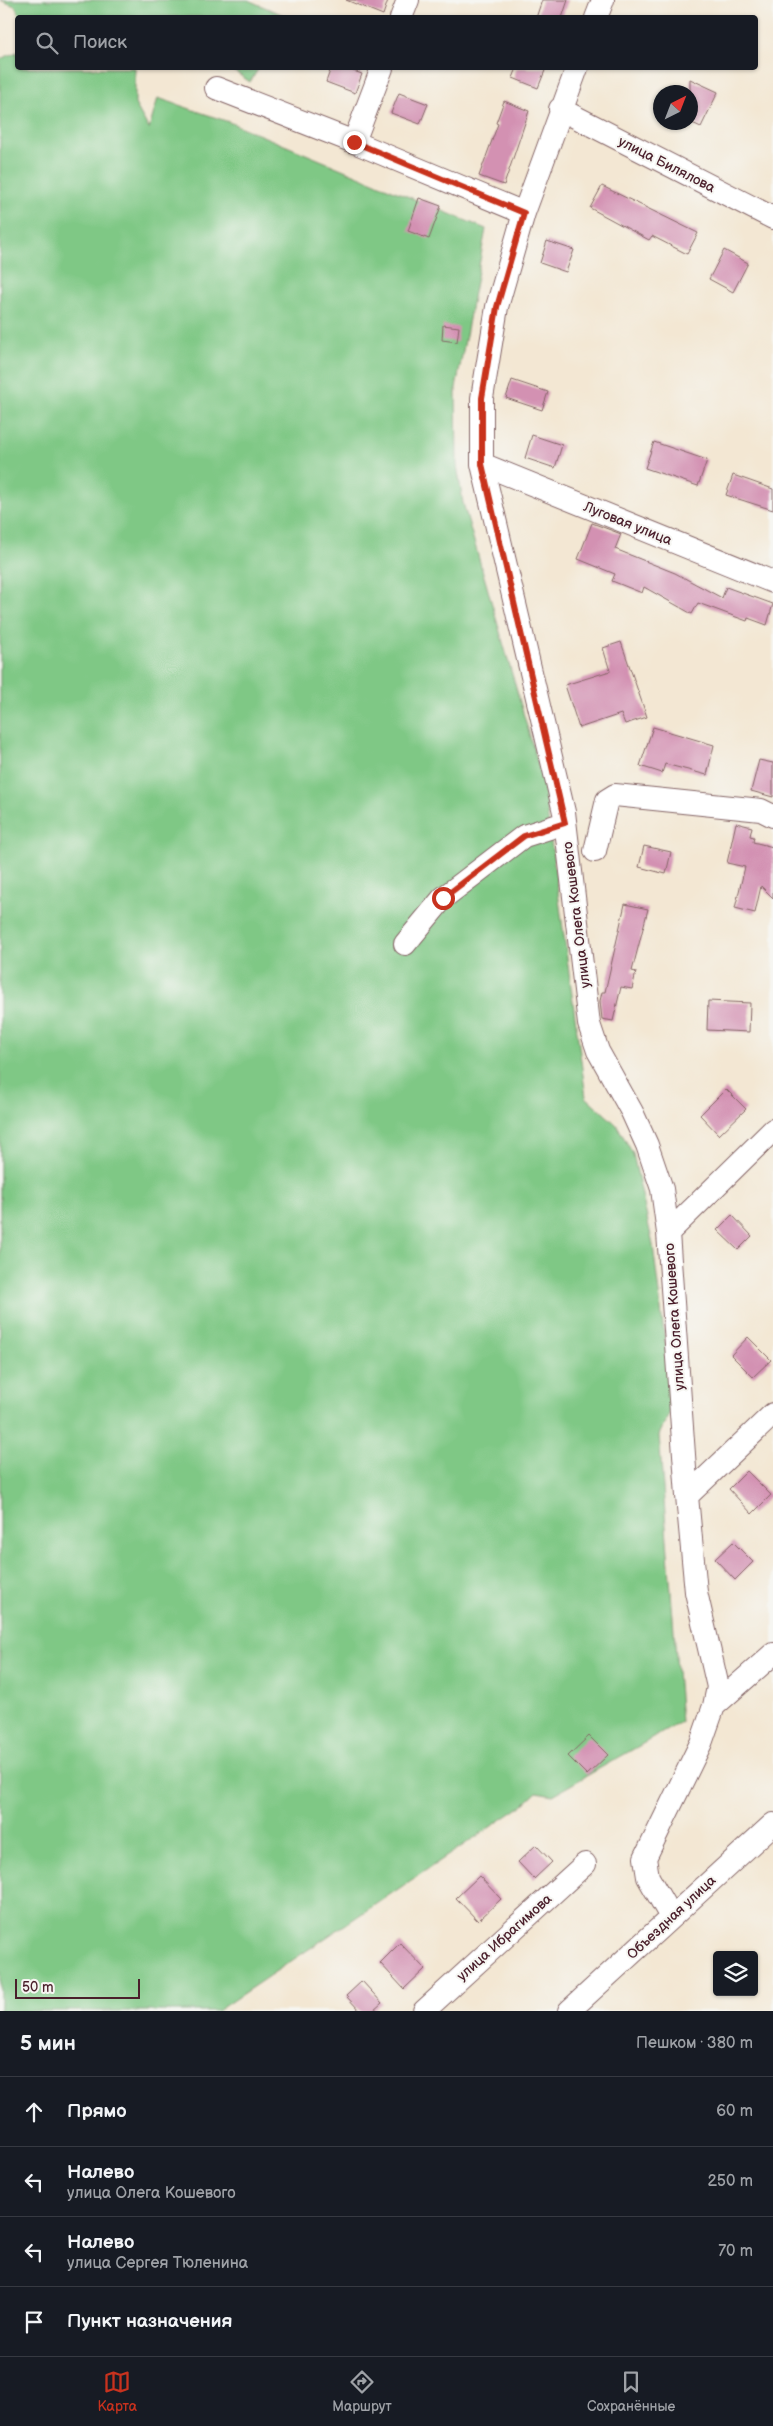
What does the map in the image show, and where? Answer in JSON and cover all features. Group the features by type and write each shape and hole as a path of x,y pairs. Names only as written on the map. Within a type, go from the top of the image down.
{"street":[{"path":"402,15 408,0"},
{"path":"597,15 603,0"},
{"path":"354,142 381,70"},
{"name":"улица Олега Кошевого","path":"576,70 560,109 524,213 497,307 482,398 482,464 565,823 589,1024 598,1051 632,1112 647,1145 662,1189 668,1233 687,1496 696,1592 718,1687 714,1706 701,1742 645,1858 648,1877 671,1917"},
{"path":"216,88 354,142 524,213"},
{"name":"улица Билялова","path":"560,109 773,218"},
{"name":"Луговая улица","path":"482,464 773,582"},
{"path":"595,851 608,800 615,795 761,810 773,816"},
{"path":"405,944 443,898 524,836 565,823"},
{"path":"668,1233 773,1130"},
{"path":"687,1496 773,1414"},
{"path":"714,1706 773,1654"},
{"name":"Объездная улица","path":"569,2011 773,1824"},
{"name":"улица Ибрагимова","path":"424,2011 585,1864"}],"green space":[{"path":"0,0 248,0 283,15 19,15 15,6"},
{"path":"15,53 15,70 135,70 135,104 149,129 158,98 229,122 486,229 456,388 457,465 463,503 543,782 586,1097 617,1125 633,1154 653,1245 673,1406 659,1435 681,1722 553,1795 537,1792 523,1805 217,2011 0,2011 0,59"},
{"path":"232,70 258,70 250,82"}],"building":[{"path":"346,0 388,0 383,15"},
{"path":"542,0 568,0 563,15 537,15"},
{"path":"330,70 351,70 362,74 355,93 326,82"},
{"path":"516,70 545,70 538,88 513,78"},
{"path":"690,79 718,92 701,127 698,126 698,85 690,85"},
{"path":"399,93 428,104 420,124 391,113"},
{"path":"504,101 529,111 504,185 479,176 498,124 496,123"},
{"path":"602,186 698,233 687,254 652,236 649,240 590,208"},
{"path":"419,198 441,206 429,239 408,231"},
{"path":"547,241 574,250 566,272 540,263"},
{"path":"724,250 748,263 733,292 709,279"},
{"path":"443,325 459,327 457,342 442,340"},
{"path":"512,380 548,392 542,410 506,398"},
{"path":"532,435 562,445 555,468 525,458"},
{"path":"654,442 707,460 698,486 645,468"},
{"path":"733,475 773,489 773,510 726,495"},
{"path":"592,523 621,534 615,549 675,573 722,598 726,587 773,604 767,625 748,618 747,621 698,603 692,614 644,587 642,593 612,581 615,574 578,559"},
{"path":"621,642 647,717 625,724 621,714 579,728 565,685 610,671 603,648"},
{"path":"653,727 714,745 707,775 665,764 662,773 640,766"},
{"path":"759,760 773,763 773,797 751,791"},
{"path":"736,823 752,827 750,836 754,837 753,842 773,847 773,898 761,886 755,913 735,908 745,867 727,863"},
{"path":"644,846 671,852 666,874 639,867"},
{"path":"625,904 648,909 632,971 636,972 632,989 621,987 613,1021 602,1019 600,1001 602,992 605,992"},
{"path":"708,1001 750,1003 749,1032 707,1030"},
{"path":"726,1089 746,1109 719,1135 700,1115"},
{"path":"732,1215 752,1236 738,1250 717,1230"},
{"path":"748,1337 771,1360 753,1377 731,1355"},
{"path":"747,1471 771,1495 752,1514 729,1489"},
{"path":"733,1542 753,1562 735,1580 715,1559"},
{"path":"589,1736 608,1755 587,1775 568,1756"},
{"path":"536,1845 552,1862 534,1879 518,1862"},
{"path":"479,1876 501,1899 478,1921 456,1898"},
{"path":"400,1943 425,1969 404,1989 380,1963"},
{"path":"362,1981 382,2003 373,2011 360,2011 346,1996"}],"route":[{"path":"354,142 524,213 497,307 482,398 482,464 564,812 565,823 524,836 443,898"}]}
